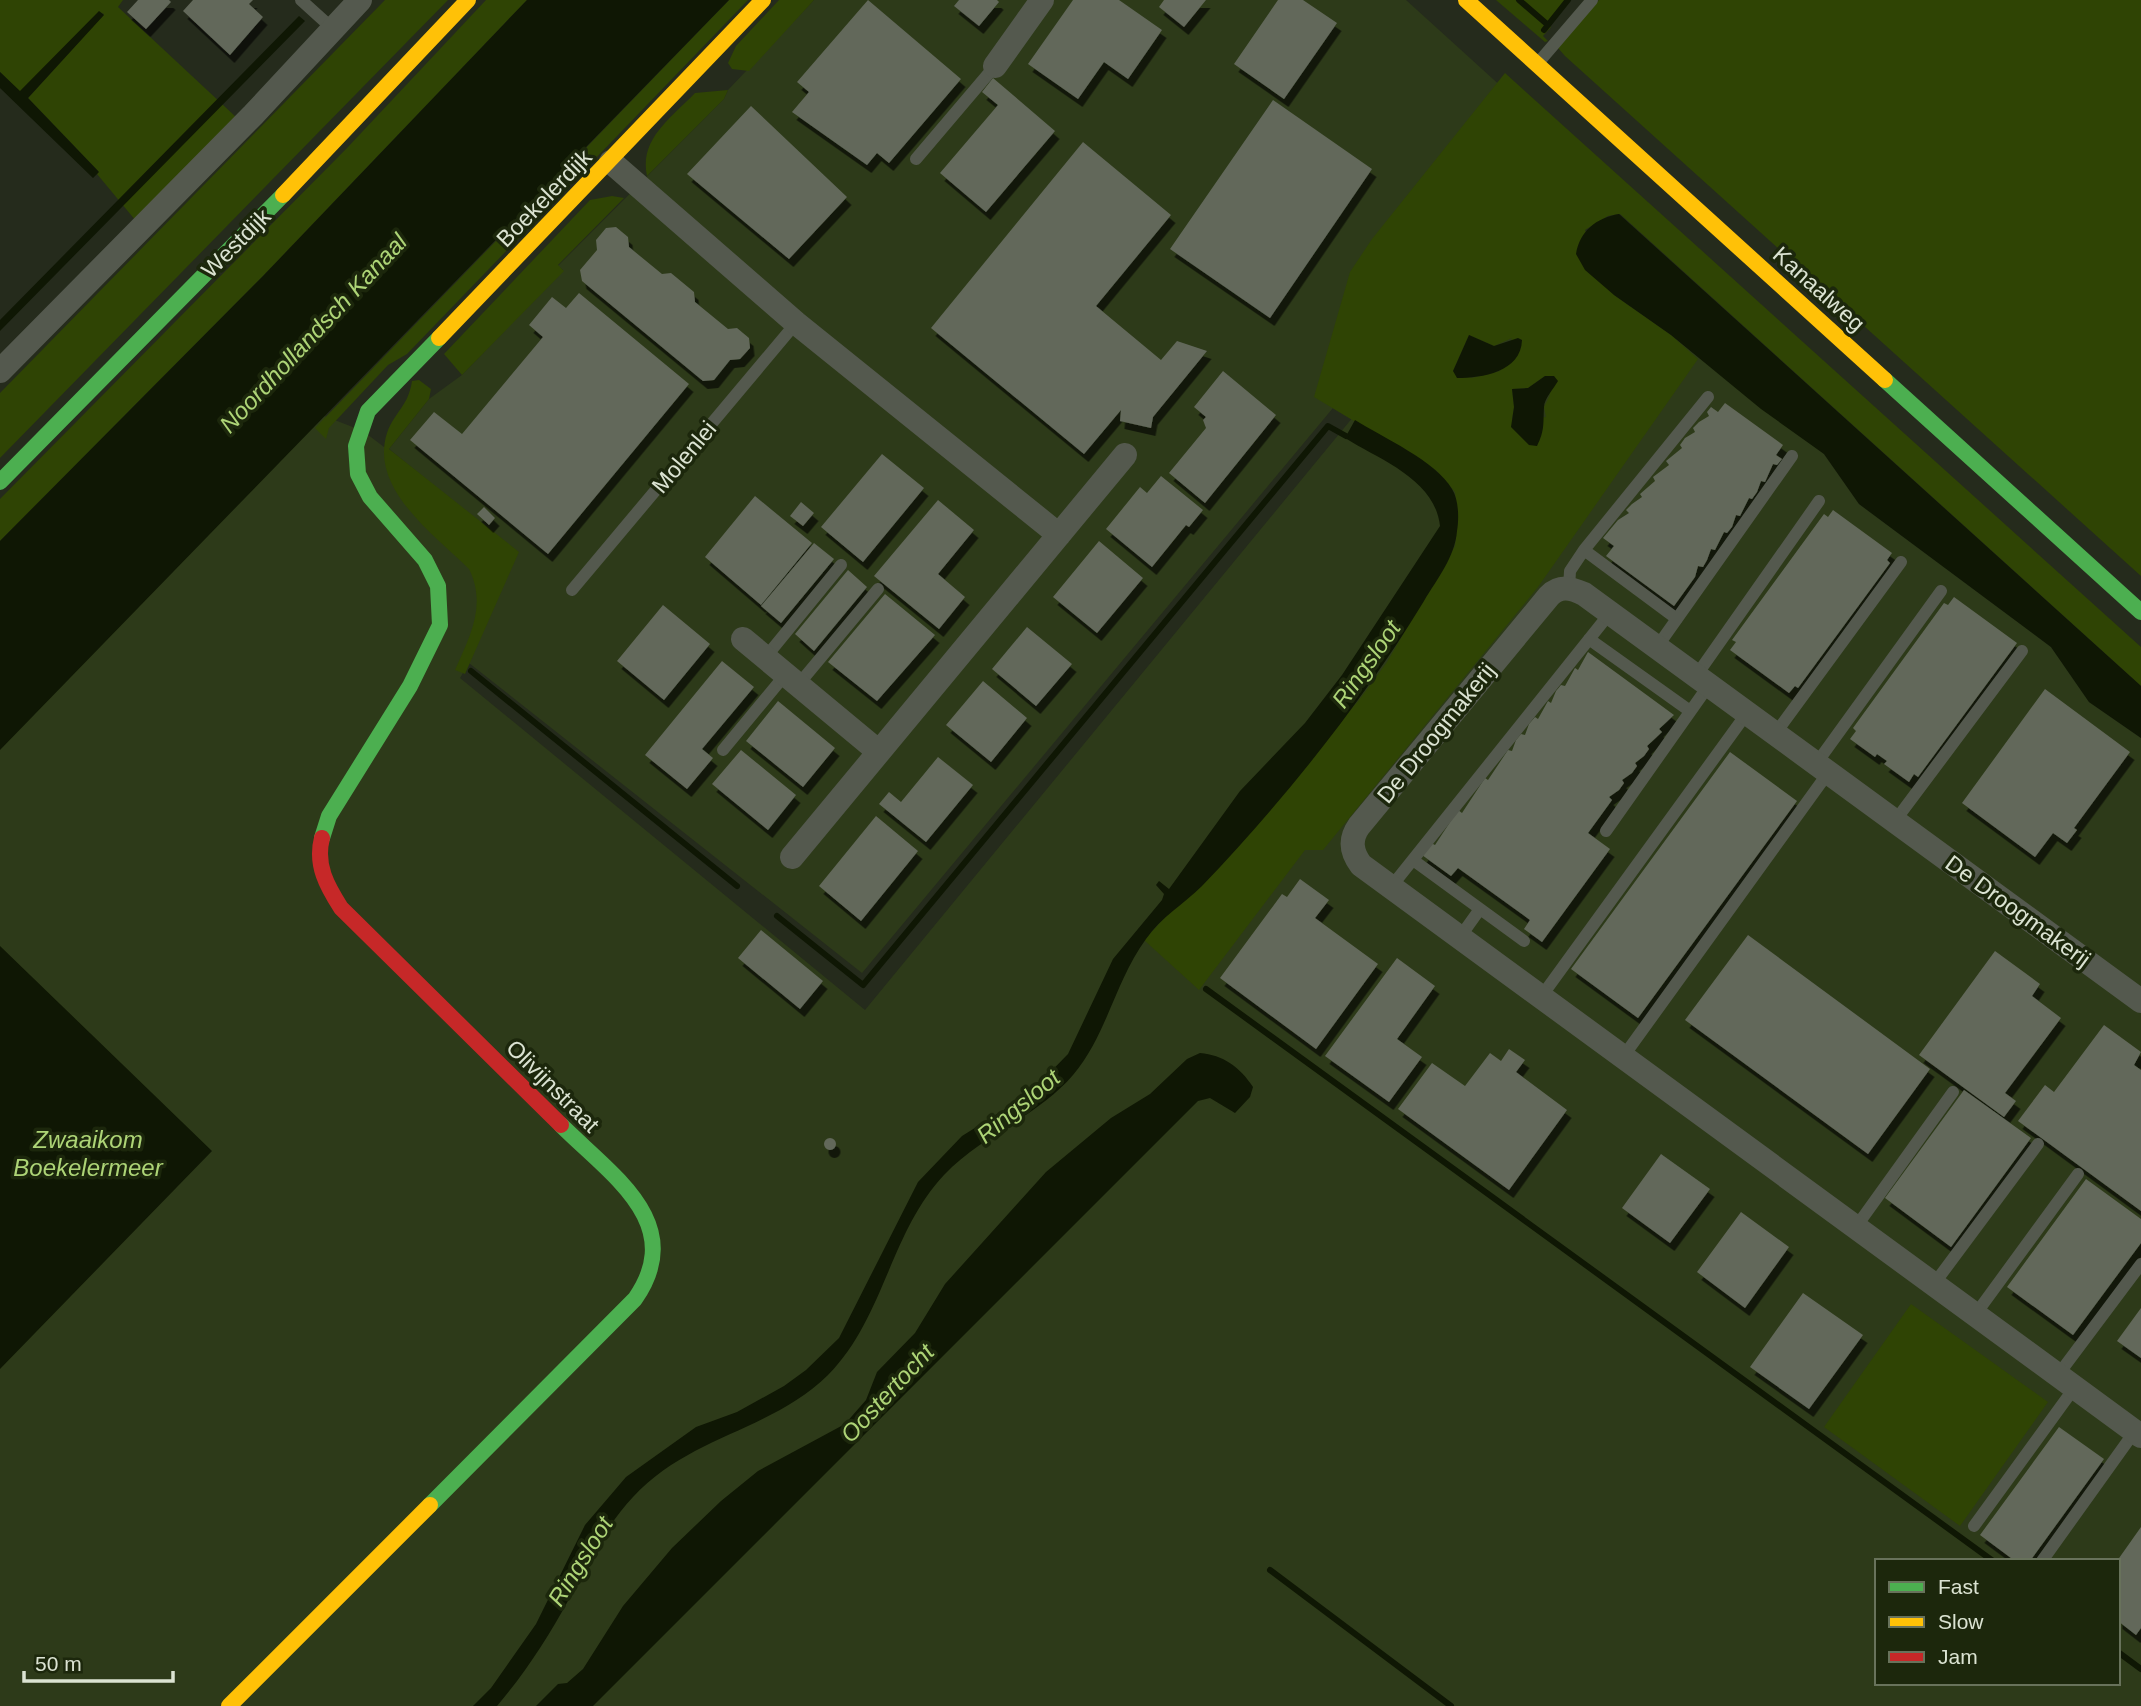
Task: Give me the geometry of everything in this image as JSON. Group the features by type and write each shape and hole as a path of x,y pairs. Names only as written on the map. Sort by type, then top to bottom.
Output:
{"street":[{"path":"0,371 253,115 360,0"},
{"name":"Westdijk","path":"0,482 305,173 468,0"},
{"name":"Boekelerdijk","path":"359,428 368,411 611,162 763,0"},
{"path":"995,66 1042,0"},
{"name":"Kanaalweg","path":"1466,0 2141,612"},
{"path":"611,162 796,323 1059,535"},
{"name":"Olivijnstraat","path":"229,1706 635,1299 653,1271 655,1256 653,1228 629,1192 341,908 322,879 318,856 321,835 329,816 401,702 435,641 441,620 436,574 419,550 375,506 362,486 354,453 359,428"},
{"path":"792,857 1125,455"},
{"name":"De Droogmakerij","path":"2138,1433 1361,865 1354,856 1353,839 1355,832 1549,596 1557,589 1569,589 1584,594 2141,1001"},
{"path":"743,639 879,752"}],"lane":[{"path":"301,0 333,29"},
{"path":"1538,63 1592,0"},
{"path":"916,159 995,66"},
{"name":"Molenlei","path":"572,590 796,323"},
{"path":"1569,589 1570,571 1584,550 1708,397"},
{"path":"1657,647 1792,456"},
{"path":"1606,831 1690,711 1703,681 1819,501"},
{"path":"1584,550 1676,619"},
{"path":"1775,734 1901,562"},
{"path":"765,658 841,565"},
{"path":"723,750 878,589"},
{"path":"1623,1056 1941,591"},
{"path":"1391,887 1610,613"},
{"path":"1589,639 1690,711"},
{"path":"1895,821 2022,651"},
{"path":"1541,997 1747,713"},
{"path":"1413,860 1524,942"},
{"path":"1460,937 1480,909"},
{"path":"1856,1227 1953,1092"},
{"path":"1934,1284 2038,1144"},
{"path":"1975,1315 2078,1174"},
{"path":"1974,1526 2141,1264"},
{"name":"De Droogmakerij","path":"2044,1559 2138,1433"}],"shaded area":[{"path":"814,0 1406,0 1558,138 862,973 469,663 460,678 865,1010 1521,213 1614,295 1671,335 1824,454 1859,504 2051,647 2089,702 2141,738 2141,1706 0,1706 0,732 314,412 363,431 426,479 389,449 429,399 462,375 563,270 558,266 724,99 728,90"}],"green space":[{"path":"0,0 123,0 118,7 237,118 136,221 97,174 98,171 28,98 104,14 99,12 20,92 0,72"},
{"path":"385,0 448,0 0,458 0,393"},
{"path":"486,0 527,0 264,275 0,541 0,499 347,148"},
{"path":"729,0 748,0 407,354 388,365 329,428 326,439 315,428"},
{"path":"779,0 814,0 749,71 732,69 728,63 736,46"},
{"path":"1496,0 1570,0 1549,24 1551,27 1543,36 1548,41 1545,42"},
{"path":"1599,0 2141,0 2141,576 1565,56 1558,48"},
{"path":"1505,73 2141,647 2141,686 1620,214 1608,216 1585,230 1614,295 1671,335 1698,359 1538,587 1323,850 1305,850 1199,990 1144,940 1172,910 1199,888 1359,700 1387,662 1455,546 1458,518 1455,492 1437,471 1314,397 1350,272 1372,239","holes":["1469,335 1494,346 1512,338 1500,371 1472,378 1453,371","1545,376 1550,395 1544,407 1546,417 1512,419 1512,389 1528,388"]},
{"path":"728,90 724,99 647,176 648,151 652,140 667,120 695,93"},
{"path":"612,196 624,198 558,265 564,271 462,375 444,354 590,200"},
{"path":"419,380 431,389 429,399 389,449 519,552 465,674 455,670 474,620 477,595 474,582 469,569 423,526 396,492 387,473 384,454 390,426 408,397 412,381"},
{"path":"1911,1304 2048,1402 1960,1526 1824,1427"}],"water":[{"name":"Noordhollandsch Kanaal","path":"527,0 729,0 0,750 0,541 264,275"},
{"path":"99,11 104,15 28,98 99,172 93,178 0,88 0,72 20,91"},
{"path":"299,16 305,21 0,331 0,320"},
{"path":"1619,214 2141,686 2141,738 2089,702 2051,647 1859,504 1824,454 1761,409 1671,335 1614,295 1585,270 1576,254 1585,232 1596,222"},
{"path":"1469,335 1494,346 1518,338 1522,340 1520,351 1508,366 1498,371 1478,377 1457,378 1453,371"},
{"path":"1545,376 1554,376 1558,381 1544,404 1540,440 1537,446 1529,445 1511,427 1514,407 1512,389 1528,388"},
{"name":"Ringsloot","path":"1355,420 1408,450 1434,469 1452,489 1458,510 1456,541 1449,559 1375,676 1321,749 1263,819 1202,886 1152,931 1135,955 1094,1043 1073,1075 1043,1103 959,1161 926,1198 911,1222 862,1328 847,1353 828,1375 806,1394 781,1409 679,1460 633,1497 605,1533 553,1628 517,1681 497,1706 473,1706 491,1688 536,1624 585,1525 626,1477 696,1427 737,1412 784,1386 806,1370 839,1338 918,1182 962,1136 1029,1094 1068,1054 1113,959 1162,900 1164,894 1156,885 1159,881 1169,889 1240,791 1305,723 1342,675 1440,526 1436,510 1417,483 1389,463 1345,438"},
{"name":"Zwaaikom Boekelermeer","path":"0,946 212,1151 0,1369"},
{"name":"Oostertocht","path":"1200,1053 1216,1056 1230,1063 1253,1087 1250,1097 1235,1113 1210,1098 1198,1101 593,1706 536,1706 558,1684 567,1683 583,1669 623,1606 672,1548 721,1501 758,1471 845,1424 866,1400 877,1372 915,1333 945,1284 1046,1172 1111,1118 1150,1094 1187,1059"}],"building":[{"path":"138,0 171,2 146,29 127,12"},
{"path":"193,0 253,0 249,4 263,17 230,55 183,11"},
{"path":"868,0 961,79 889,163 877,153 867,165 792,112 809,92 797,82"},
{"path":"959,0 999,2 979,26 954,6"},
{"path":"1073,0 1119,0 1162,30 1128,79 1104,62 1078,99 1028,64"},
{"path":"1164,0 1206,0 1184,27 1159,7"},
{"path":"1278,0 1303,0 1337,23 1284,99 1234,64"},
{"path":"993,78 1055,131 986,212 940,173 998,105 982,92"},
{"path":"1273,100 1372,169 1270,318 1170,249"},
{"path":"751,106 847,197 789,259 687,174"},
{"path":"1083,142 1171,215 1096,306 1161,360 1177,341 1207,351 1153,417 1151,428 1120,421 1121,410 1084,454 931,328"},
{"path":"616,227 628,237 629,247 662,274 671,273 694,292 695,302 728,329 737,328 749,338 750,348 740,359 730,360 714,380 703,381 582,281 580,270 597,250 596,240 606,228"},
{"path":"579,293 689,384 548,554 410,440 434,412 462,434 543,337 529,325 552,297 566,308"},
{"path":"1223,371 1276,415 1205,503 1169,473 1206,428 1203,420 1206,417 1194,407"},
{"path":"1725,403 1783,445 1776,455 1782,459 1777,465 1773,464 1765,482 1761,481 1757,492 1752,499 1749,498 1740,516 1736,515 1732,527 1727,533 1724,532 1715,550 1711,549 1703,567 1698,566 1695,577 1674,606 1606,556 1614,546 1603,538 1618,520 1629,513 1626,510 1642,497 1640,494 1655,481 1653,477 1669,465 1666,461 1682,448 1680,445 1685,438 1695,432 1693,428 1709,416 1707,412 1711,407 1718,412"},
{"path":"882,454 924,488 863,562 821,527"},
{"path":"1161,476 1203,510 1189,527 1186,525 1152,567 1106,529 1140,487 1147,493"},
{"path":"755,496 812,543 761,605 705,557"},
{"path":"938,500 974,530 938,574 965,597 939,629 874,576"},
{"path":"801,502 814,513 803,526 790,516"},
{"path":"484,507 495,518 489,525 477,514"},
{"path":"1833,510 1892,553 1887,560 1890,563 1798,688 1795,686 1789,693 1730,650 1736,642 1732,640 1824,514 1828,517"},
{"path":"1099,541 1143,578 1097,633 1053,597"},
{"path":"814,543 834,559 781,623 761,606"},
{"path":"848,570 867,587 814,651 795,634"},
{"path":"885,594 935,635 877,701 828,662"},
{"path":"1954,597 2017,643 1918,777 1914,774 1909,782 1884,764 1887,761 1877,754 1875,757 1850,739 1856,731 1853,728 1944,603 1948,605"},
{"path":"663,605 710,644 664,700 617,661"},
{"path":"1027,627 1072,664 1036,706 992,669"},
{"path":"1588,652 1674,715 1659,729 1662,732 1647,746 1649,749 1635,763 1637,766 1632,773 1622,780 1624,783 1619,790 1609,797 1612,800 1588,833 1610,849 1542,942 1524,929 1530,920 1458,868 1451,876 1422,855 1431,843 1435,845 1458,810 1462,813 1485,778 1488,780 1508,750 1512,751 1516,740 1521,734 1525,735 1529,724 1535,717 1538,719 1548,701 1551,703 1556,691 1561,685 1565,686 1575,668 1578,670"},
{"path":"722,661 754,687 702,749 713,758 687,789 645,755"},
{"path":"983,681 1027,718 991,762 946,725"},
{"path":"2045,689 2130,752 2074,828 2077,830 2067,843 2053,833 2035,857 1962,803"},
{"path":"778,701 835,748 803,787 746,741"},
{"path":"741,750 796,795 768,830 712,784"},
{"path":"1730,752 1797,801 1638,1018 1571,969"},
{"path":"938,757 973,785 926,842 879,804 889,792 901,802"},
{"path":"876,816 918,851 861,921 819,886"},
{"path":"1300,879 1329,900 1315,918 1378,964 1316,1049 1220,978 1282,894 1287,897"},
{"path":"761,930 823,981 800,1009 738,958"},
{"path":"1748,935 1930,1069 1868,1154 1685,1020"},
{"path":"1995,951 2040,984 2032,996 2061,1018 2005,1093 2016,1101 2004,1117 1919,1055"},
{"path":"1397,958 1435,986 1397,1039 1422,1057 1389,1102 1325,1056"},
{"path":"2104,1025 2141,1052 2134,1065 2141,1070 2141,1211 2018,1121 2045,1085 2054,1092"},
{"path":"1509,1049 1525,1060 1516,1072 1567,1110 1509,1190 1398,1109 1432,1063 1465,1086 1490,1053 1501,1061"},
{"path":"1964,1090 2031,1138 1951,1247 1885,1198"},
{"path":"825,1139 835,1139 835,1149 825,1149"},
{"path":"1661,1154 1710,1189 1670,1243 1622,1208"},
{"path":"2086,1179 2141,1219 2141,1243 2073,1335 2007,1287"},
{"path":"1741,1212 1789,1247 1745,1308 1697,1272"},
{"path":"1803,1293 1863,1335 1809,1409 1750,1367"},
{"path":"2141,1308 2141,1358 2117,1341"},
{"path":"2059,1427 2104,1459 2031,1559 2012,1559 1980,1535"},
{"path":"2141,1527 2141,1628 2136,1635 2120,1623 2118,1559"}],"waterway":[{"path":"1519,0 1548,25"},
{"path":"1544,30 1568,0"},
{"path":"777,916 863,985 1328,426 1346,436"},
{"path":"471,671 737,886"},
{"path":"1206,989 1990,1559"},
{"path":"1270,1570 1451,1706"},
{"path":"2120,1653 2141,1669"}],"traffic: fast":[{"path":"0,482 283,195"},
{"path":"322,838 329,816 410,686 440,625 438,586 425,560 370,497 358,474 356,446 368,411 439,338"},
{"path":"1885,380 2141,612"},
{"path":"430,1505 635,1299 649,1272 653,1247 648,1224 637,1202 561,1125"}],"traffic: slow":[{"path":"283,195 468,0"},
{"path":"439,338 763,0"},
{"path":"1466,0 1885,380"},
{"path":"229,1706 430,1505"}],"traffic: jam":[{"path":"322,838 321,866 341,908 561,1125"}]}
